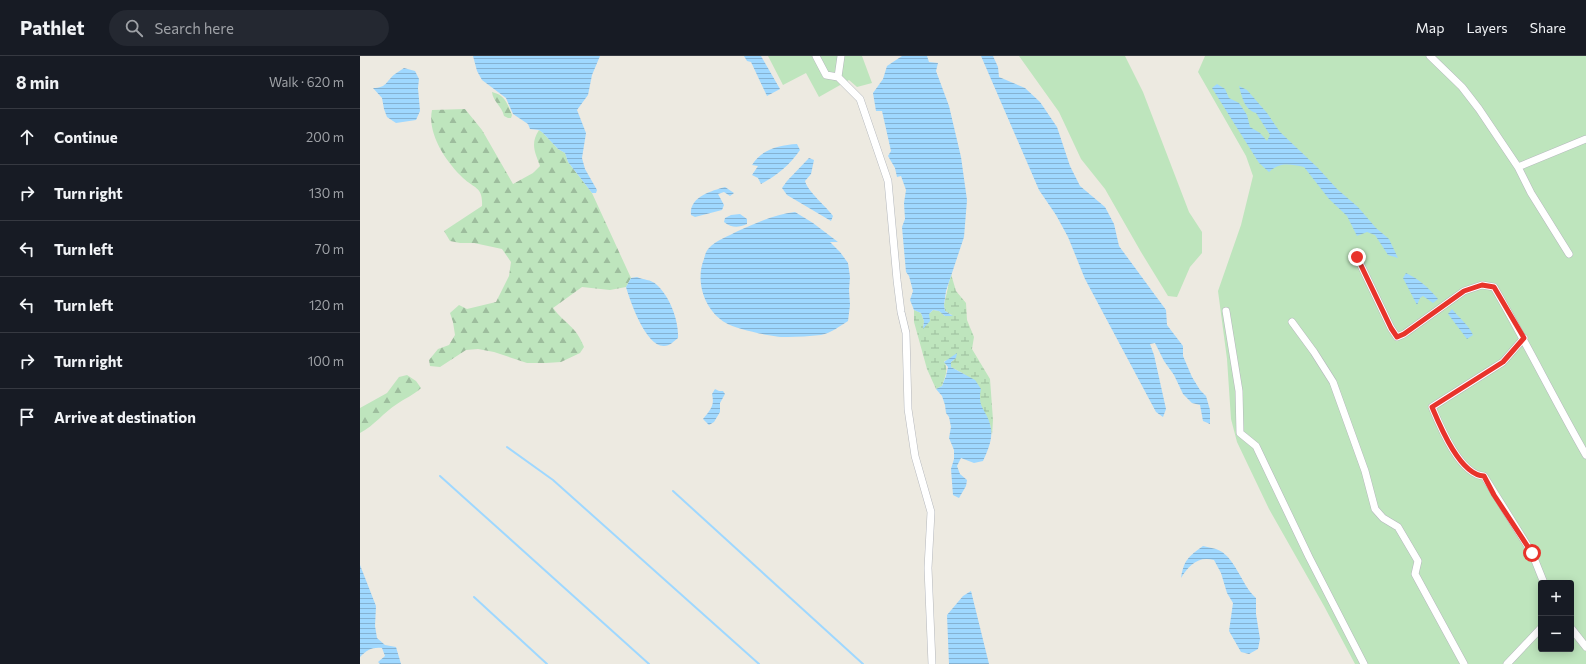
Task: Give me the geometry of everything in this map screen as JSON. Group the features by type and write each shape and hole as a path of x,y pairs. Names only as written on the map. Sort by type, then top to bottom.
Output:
{"street":[{"path":"816,56 826,75 838,77 860,99 888,181 897,280 901,312 906,333 908,409 915,456 931,512 928,568 932,664"},
{"path":"838,77 841,56"},
{"path":"1430,56 1462,87 1479,109 1518,167 1531,193 1569,254"},
{"path":"1518,167 1586,139"},
{"path":"1357,257 1391,328 1397,337 1404,334 1464,291 1482,285 1494,287 1524,338 1586,455"},
{"path":"1226,311 1239,391 1240,433 1256,446 1306,550 1364,664"},
{"path":"1292,322 1314,352 1333,382 1365,471 1375,509 1384,518 1398,527 1418,561 1415,574 1464,664"},
{"path":"1524,338 1503,362 1432,407 1444,436 1464,464 1477,476 1484,476 1494,495 1532,553 1543,580"},
{"path":"1507,664 1538,631"},
{"path":"1574,632 1586,647"}],"green space":[{"path":"768,56 862,56 872,83 857,87 849,80 819,97 806,73 783,85"},
{"path":"1019,56 1125,56 1143,92 1189,212 1202,232 1202,253 1190,267 1177,297 1168,296 1105,189 1081,159 1059,112"},
{"path":"1205,56 1586,56 1586,664 1355,664 1269,509 1237,442 1231,419 1227,359 1218,291 1241,225 1253,176 1246,156 1198,72"},
{"path":"492,92 503,97 509,107 512,115 511,118 504,116 494,99"},
{"path":"465,109 482,130 513,184 533,173 540,166 534,148 536,135 539,130 558,149 565,153 568,162 592,193 631,278 626,287 610,290 582,287 553,308 574,330 584,347 580,353 561,362 527,363 494,352 478,349 466,350 440,367 430,366 429,360 438,349 449,345 455,335 450,313 459,305 467,309 496,302 509,276 511,262 502,249 474,243 450,241 444,231 482,206 480,192 463,178 444,156 432,128 432,110"},
{"path":"951,274 956,291 966,303 967,320 974,337 972,349 990,379 993,420 992,435 990,424 983,412 979,399 964,374 951,367 951,362 956,358 944,361 946,367 945,377 942,386 936,389 927,369 914,322 914,310 921,313 924,321 923,328 929,314 933,310 939,311 945,316 952,315 945,311 944,305"},
{"path":"407,375 416,381 421,388 392,407 370,427 360,433 360,408 387,393 399,377"}],"water":[{"path":"473,56 600,56 592,75 588,95 577,110 586,133 582,158 585,169 597,190 596,193 592,193 568,162 565,153 558,149 539,130 530,129 528,124 513,114 506,98 482,80 477,71"},
{"path":"744,56 761,56 780,89 767,96 751,62 747,61"},
{"path":"902,56 927,56 929,62 938,63 936,71 949,106 961,157 967,200 964,237 946,291 944,305 945,311 953,316 945,316 939,311 933,310 929,314 930,321 923,329 924,321 921,313 914,310 910,300 913,291 909,276 906,272 902,227 905,219 904,203 906,190 901,176 897,177 895,168 888,156 891,151 882,111 876,111 873,93 883,79 887,66"},
{"path":"981,56 993,56 998,67 999,77 1025,88 1040,102 1057,127 1070,166 1080,186 1105,207 1114,224 1119,246 1166,310 1167,325 1183,346 1183,356 1192,377 1200,390 1206,396 1210,410 1210,424 1203,421 1200,405 1192,403 1183,394 1174,375 1164,361 1155,343 1150,344 1154,355 1166,409 1163,417 1156,412 1085,279 1068,237 1056,215 1039,190"},
{"path":"404,68 415,71 419,79 418,88 420,111 416,120 396,123 387,117 382,98 373,88 381,87"},
{"path":"1217,84 1225,89 1229,98 1239,103 1247,115 1250,127 1260,133 1267,141 1270,135 1256,113 1246,106 1239,86 1247,90 1267,113 1280,132 1318,168 1337,189 1358,207 1376,228 1389,239 1398,258 1388,255 1375,235 1367,232 1357,236 1347,216 1329,199 1304,167 1281,165 1269,172 1259,163 1212,88"},
{"path":"797,144 800,150 782,170 772,177 761,184 758,178 752,175 758,166 752,165 761,155 777,147"},
{"path":"809,158 814,160 811,174 805,181 810,190 833,216 831,221 787,195 782,188"},
{"path":"725,187 734,193 730,196 724,192 718,194 724,205 722,210 695,217 691,215 691,209 697,199"},
{"path":"795,212 813,223 838,242 830,242 848,263 850,277 850,305 848,321 825,334 792,337 756,333 726,323 712,311 703,294 701,285 701,268 707,250 719,240 751,225 773,217"},
{"path":"740,214 747,219 747,224 735,227 724,222 725,218 731,215"},
{"path":"1406,273 1424,284 1438,299 1433,303 1423,296 1420,298 1417,305 1403,278"},
{"path":"637,277 655,283 662,290 670,303 677,324 678,338 668,345 664,346 657,344 651,339 635,312 626,287 631,278"},
{"path":"1452,309 1473,335 1467,339 1448,314"},
{"path":"957,353 956,358 951,362 951,367 975,380 981,389 981,404 991,429 991,439 983,461 974,463 961,458 957,466 960,474 967,480 966,486 959,498 953,495 951,469 954,459 954,450 949,438 951,427 949,417 946,413 942,396 936,389 942,386 946,376 948,367 944,362"},
{"path":"715,389 723,391 725,394 720,403 720,412 714,422 709,425 703,419 711,408 713,402 712,394"},
{"path":"1203,546 1223,552 1256,598 1256,614 1260,639 1258,649 1249,654 1241,652 1229,631 1233,603 1227,593 1221,573 1214,560 1203,559 1194,563 1187,569 1181,578 1185,563"},
{"path":"360,565 376,606 375,626 377,638 385,645 396,647 401,664 380,664 378,662 385,656 382,648 375,648 365,652 360,657"},
{"path":"971,591 989,664 949,664 947,615 963,596"}],"waterway":[{"path":"507,447 553,480 759,664"},
{"path":"440,476 649,664"},
{"path":"673,491 863,664"},
{"path":"474,597 547,664"}],"route":[{"path":"1357,257 1391,328 1397,337 1404,334 1464,291 1482,285 1494,287 1524,338 1503,362 1432,407 1444,436 1464,464 1477,476 1484,476 1494,495 1532,553"}]}
